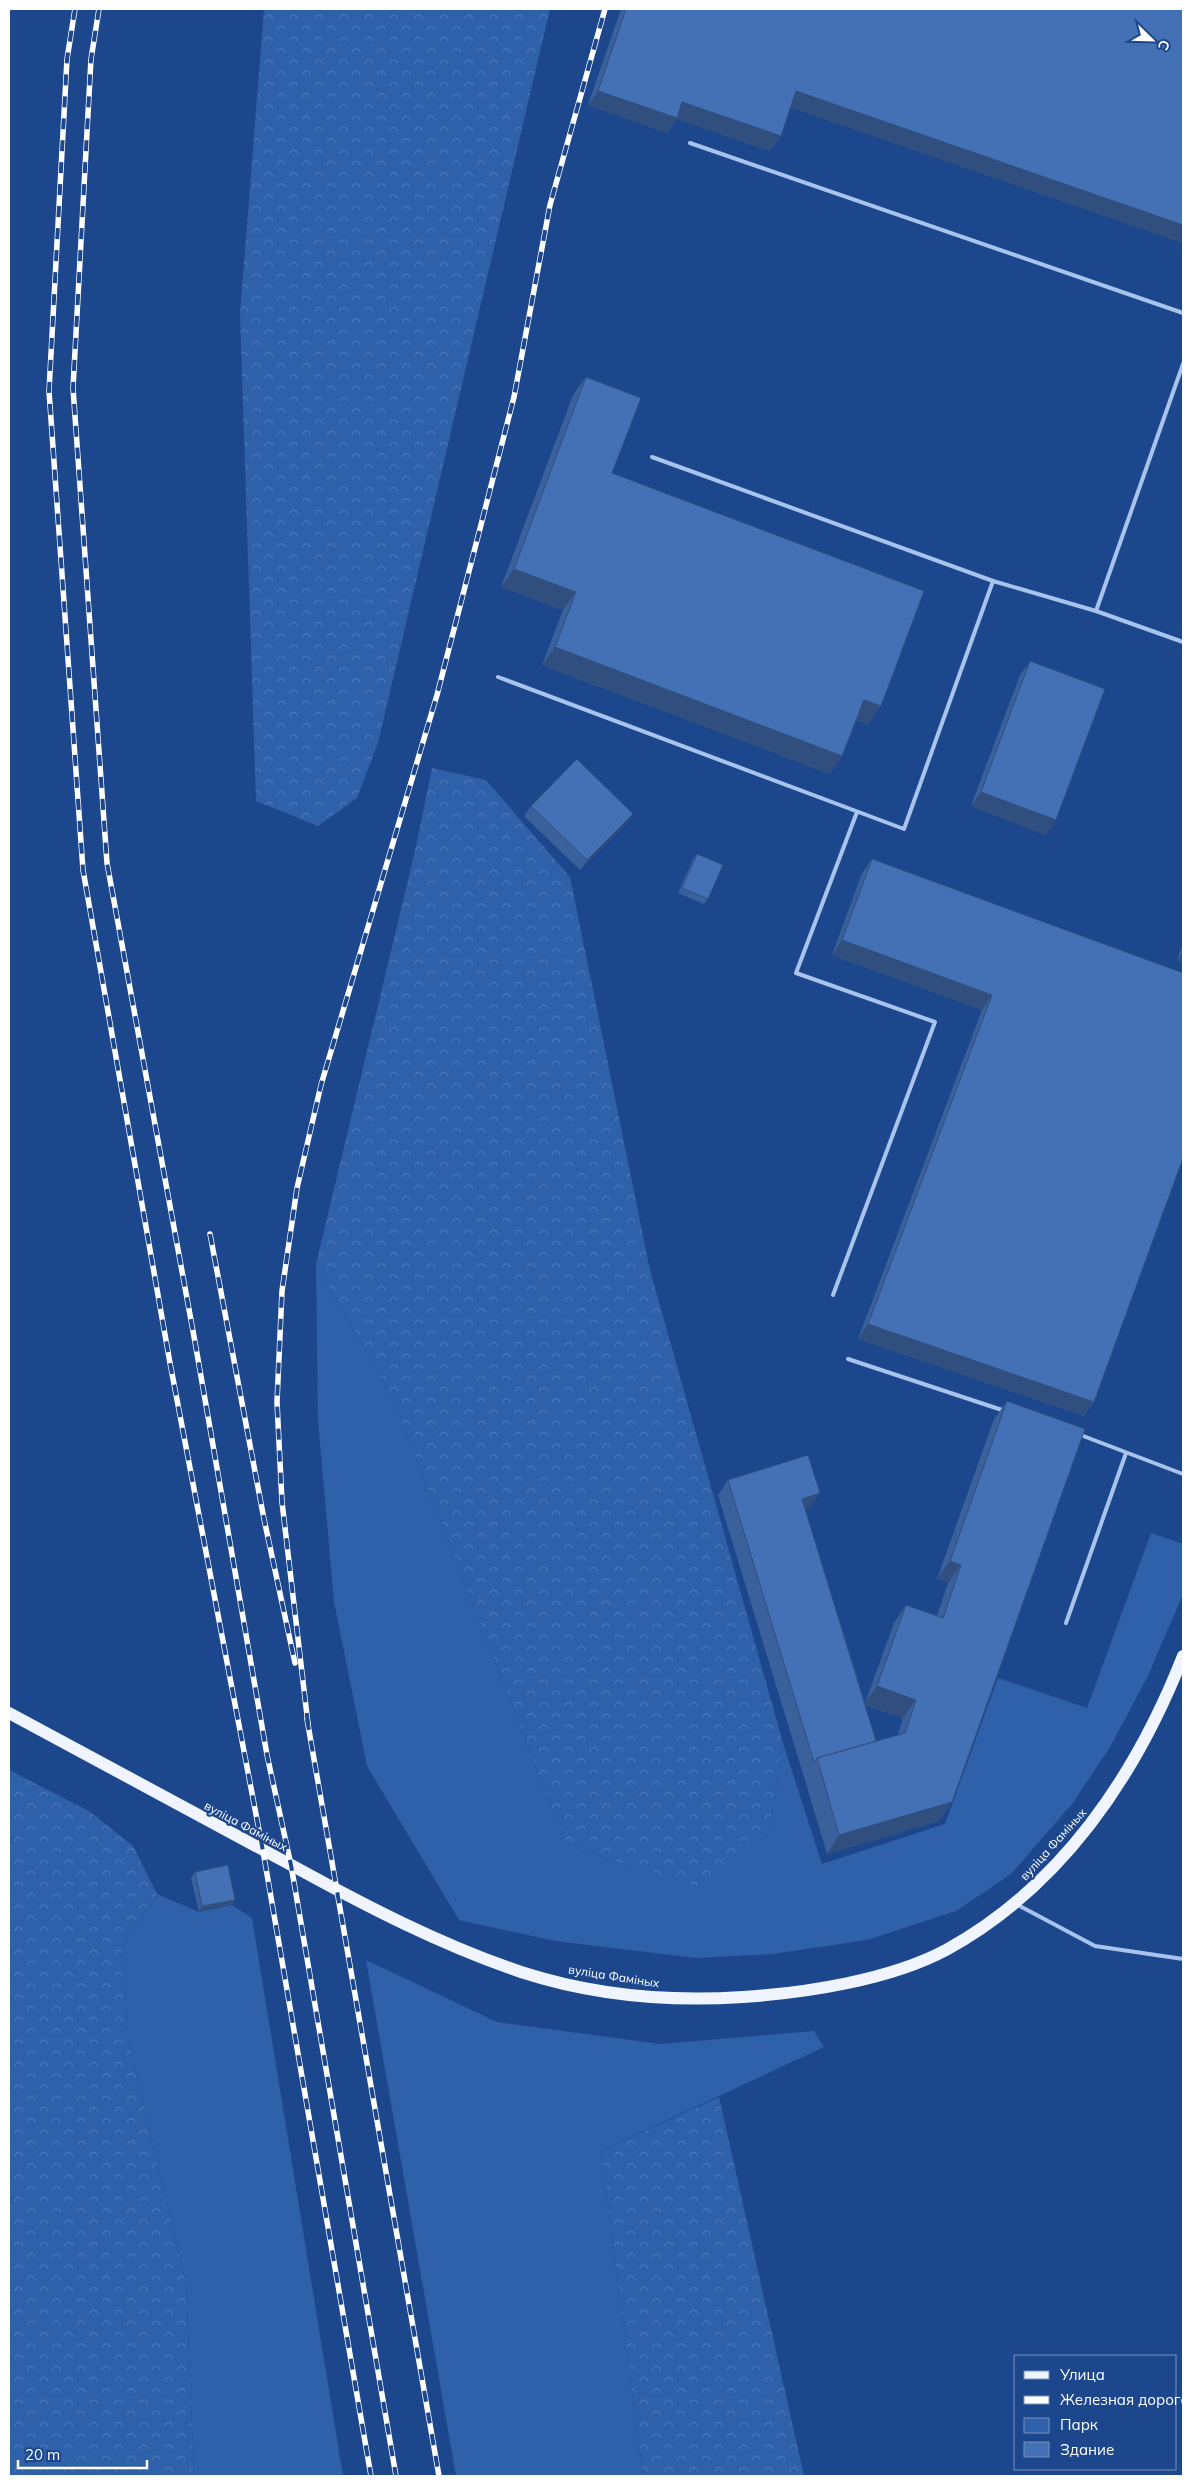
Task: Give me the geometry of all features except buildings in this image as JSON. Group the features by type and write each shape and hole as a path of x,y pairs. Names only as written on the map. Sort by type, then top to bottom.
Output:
{"main road":[{"name":"вуліца Фаміных","path":"9,1713 336,1891 468,1953 525,1973 588,1988 651,1997 708,1999 770,1995 827,1987 885,1974 945,1951 1016,1904 1044,1878 1086,1831 1124,1778 1164,1704 1183,1656"}],"lane":[{"path":"690,143 1183,313"},
{"path":"1096,611 1183,364"},
{"path":"652,457 993,581 1096,611 1183,642"},
{"path":"498,677 904,829 993,581"},
{"path":"833,1295 935,1022 796,973 857,812"},
{"path":"848,1359 1013,1413"},
{"path":"1068,1431 1183,1474"},
{"path":"1066,1623 1126,1453"},
{"path":"1016,1904 1095,1946 1183,1959"}],"green space":[{"path":"264,9 550,9 378,743 357,798 318,826 256,801 240,314"},
{"path":"432,768 486,780 570,877 650,1270 783,1743 769,1833 700,1887 608,1859 565,1842 392,1396 316,1264 415,851"},
{"path":"316,1264 392,1396 565,1842 608,1859 700,1886 769,1833 783,1743 822,1864 945,1824 998,1678 1087,1708 1151,1533 1183,1544 1183,1594 1147,1678 1110,1747 1072,1804 1011,1874 956,1911 867,1940 773,1954 696,1958 555,1941 459,1920 367,1766 334,1602 318,1420"},
{"path":"9,1770 89,1811 133,1846 157,1894 122,1946 128,2038 186,2284 194,2476 9,2476"},
{"path":"157,1894 199,1912 232,1905 252,1918 343,2476 194,2476 186,2284 128,2038 122,1946"},
{"path":"366,1960 497,2022 660,2044 814,2031 824,2047 601,2151 643,2476 456,2476"},
{"path":"719,2097 804,2476 643,2476 601,2151"}],"railway":[{"path":"75,9 67,59 49,391 83,870 170,1363 263,1851 371,2476"},
{"path":"99,9 91,59 73,388 107,863 195,1342 267,1755 291,1865 396,2476"},
{"path":"308,1724 282,1502 277,1402 282,1291 297,1188 321,1085 437,695 514,397 550,205 605,9"},
{"path":"210,1234 264,1519 295,1663"},
{"path":"307,1719 439,2476"}]}
